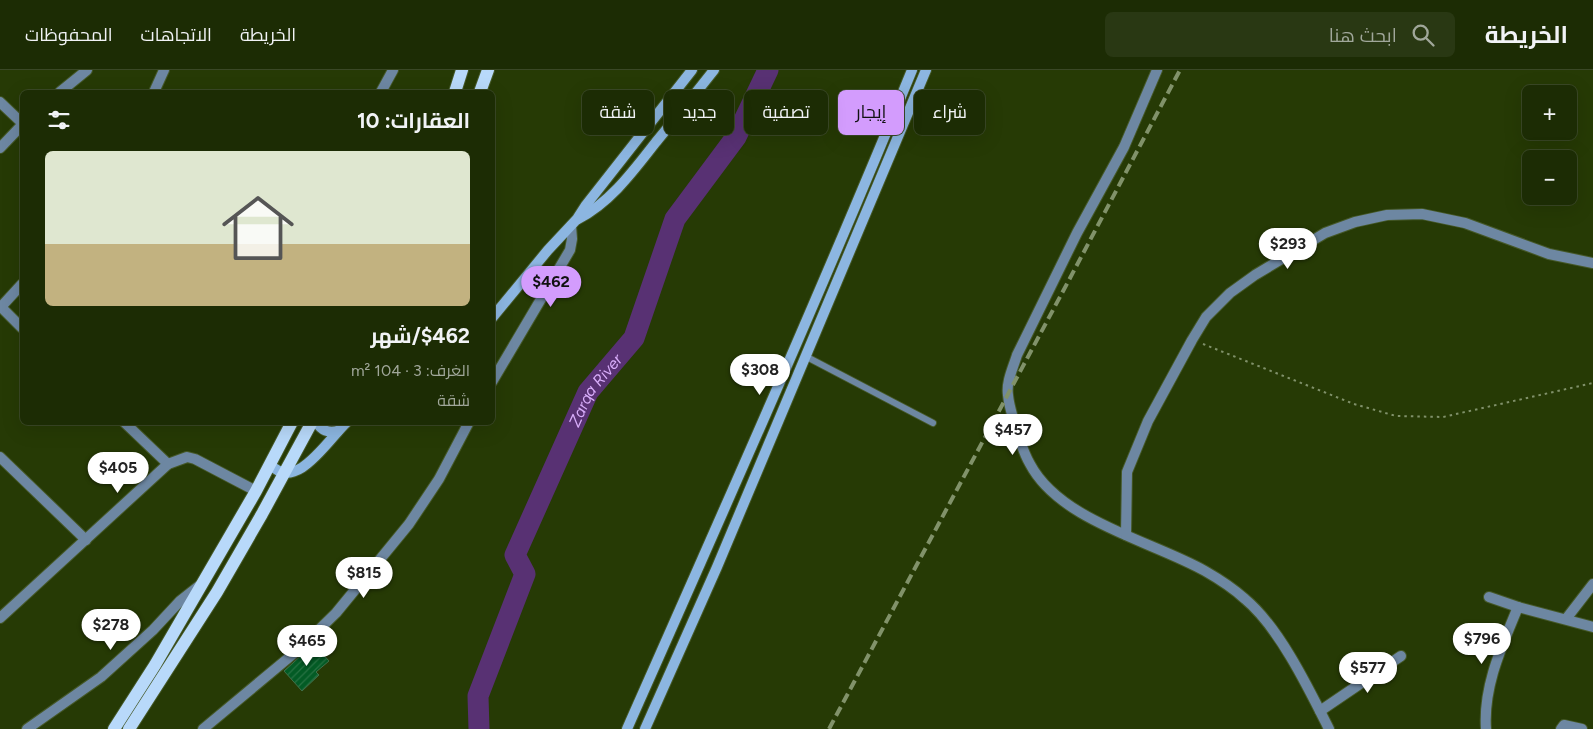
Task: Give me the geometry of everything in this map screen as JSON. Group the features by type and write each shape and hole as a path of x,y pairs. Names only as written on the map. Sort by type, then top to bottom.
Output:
{"main road":[{"path":"457,90 462,70"},
{"path":"481,90 488,70"},
{"path":"114,729 155,665 256,491 289,425"},
{"path":"129,729 216,592 310,425"},
{"path":"202,584 216,592"}],"street":[{"path":"62,90 87,70"},
{"path":"155,90 164,70"},
{"path":"382,90 393,70"},
{"path":"495,314 536,263 574,222 586,204 692,70"},
{"path":"574,222 593,211 605,201 648,153 714,70"},
{"path":"626,729 702,561 912,70"},
{"path":"645,729 717,566 926,70"},
{"path":"1157,70 1124,147 1077,234 1017,355 1010,376 1008,395 1023,448 1030,465 1042,481 1057,495 1083,514 1204,570 1231,587 1247,600 1267,622 1289,655 1329,729"},
{"path":"0,102 20,122"},
{"path":"0,148 20,126"},
{"path":"1126,535 1127,472 1148,421 1206,317 1230,294 1255,275 1325,234 1355,222 1387,215 1422,214 1456,221 1549,254 1593,263"},
{"path":"495,377 570,250 574,222"},
{"path":"20,286 0,308 20,326"},
{"path":"793,351 805,356"},
{"path":"127,425 168,464"},
{"path":"318,425 326,431 338,431"},
{"path":"270,464 278,471 284,473 301,469 308,464 344,425"},
{"path":"203,729 298,650 336,613 410,524 439,479 467,425"},
{"path":"0,456 86,540"},
{"path":"1,615 168,464 186,457 195,458 256,491"},
{"path":"702,561 717,566"},
{"path":"27,729 101,677 153,630 180,601 202,584"},
{"path":"1566,619 1593,584"},
{"path":"1489,597 1518,607 1593,627"},
{"path":"1486,729 1487,701 1491,678 1518,607"},
{"path":"1320,711 1401,656"},
{"path":"1561,729 1564,725 1568,725 1582,729"}],"lane":[{"path":"805,356 932,423"}],"path":[{"path":"1192,340 1354,404 1396,416 1443,417 1593,383"}],"building":[{"path":"314,644 329,661 316,672 319,675 302,691 284,671"}],"waterway":[{"name":"Zarqa River","path":"479,729 478,696 525,574 515,555 588,392 634,338 675,219 736,137 768,70"}],"railway":[{"path":"829,729 1180,70"}]}
